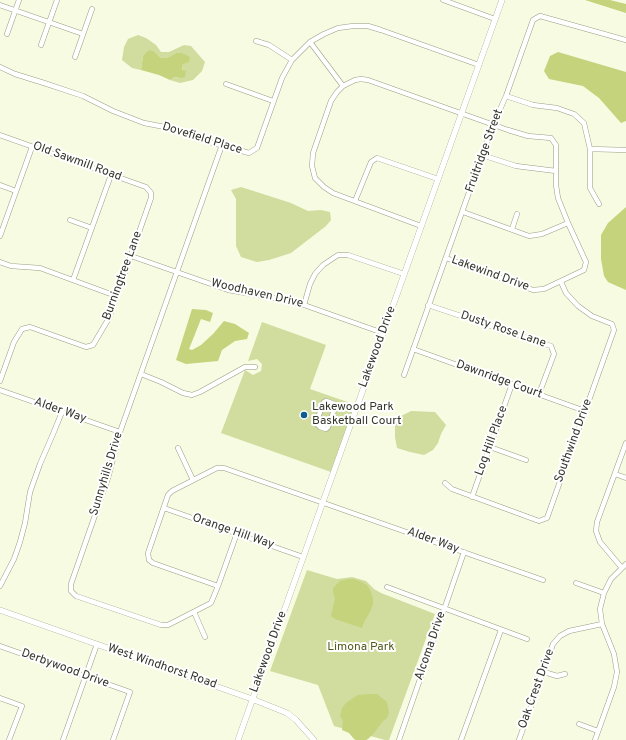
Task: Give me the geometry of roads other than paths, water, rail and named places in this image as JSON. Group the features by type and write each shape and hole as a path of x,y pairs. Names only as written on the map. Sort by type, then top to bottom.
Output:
{"street":[{"path":"7,34 19,0"},
{"path":"41,45 57,0"},
{"path":"443,0 495,19"},
{"name":"Lakewood Drive","path":"238,740 502,0"},
{"path":"0,5 83,34"},
{"path":"75,57 92,9"},
{"name":"Fruitridge Street","path":"404,375 482,155 506,96 533,20 540,16 626,40"},
{"name":"Dovefield Place","path":"0,67 15,74 83,96 114,111 144,122 170,128 206,141 249,153 257,148 282,78 292,60 310,42 338,28 368,26 479,65"},
{"path":"256,41 269,45 292,60"},
{"path":"310,42 343,86 337,92 332,101 313,153 312,166 315,178 333,193 421,226"},
{"name":"Lakewind Drive","path":"343,86 355,80 368,80 493,125 528,136 551,138 556,144 556,185 558,198 586,262 584,270 544,289 533,290 446,258"},
{"path":"226,84 273,102"},
{"path":"506,96 533,105 557,108 574,114 584,123 590,149 590,188 599,204"},
{"name":"Old Sawmill Road","path":"0,135 146,187 151,193"},
{"name":"Sunnyhills Drive","path":"222,145 120,432 108,478 71,584 71,591 76,596 161,625 168,625 211,603 237,533"},
{"path":"0,236 32,146"},
{"path":"590,149 626,150"},
{"path":"482,155 516,166 556,171"},
{"path":"355,201 371,162 377,158 438,179"},
{"path":"74,280 111,175"},
{"path":"0,185 16,191"},
{"name":"Burningtree Lane","path":"0,381 14,342 22,329 30,327 86,347 93,345 109,318 151,198 151,193"},
{"path":"462,212 530,236 542,234 568,223"},
{"path":"512,230 517,214"},
{"path":"70,220 92,228"},
{"path":"304,305 310,284 315,274 324,265 338,255 348,255 404,274"},
{"name":"Woodhaven Drive","path":"131,256 228,290 281,299 304,305 383,333"},
{"path":"0,262 11,266 40,268 116,296"},
{"name":"Southwind Drive","path":"444,483 452,489 472,497 540,521 546,518 614,330 612,324 592,316 578,306 566,293 561,282"},
{"name":"Dusty Rose Lane","path":"428,305 551,346 554,354 539,394"},
{"name":"Dawnridge Court","path":"413,349 585,411"},
{"path":"141,374 183,393 192,395 245,367 255,367"},
{"name":"Log Hill Place","path":"472,497 512,384"},
{"name":"Alder Way","path":"0,390 120,432"},
{"path":"336,405 328,427 326,429 320,427 317,424 317,420 324,402 326,401 355,411"},
{"path":"0,586 14,559 25,523 30,492 62,412"},
{"path":"622,568 600,542 596,531 597,522 626,443"},
{"path":"490,447 526,460"},
{"path":"178,448 193,480"},
{"name":"Alder Way","path":"218,586 153,563 149,560 148,553 168,495 172,491 218,468 224,468 543,580"},
{"path":"615,474 626,478"},
{"name":"Orange Hill Way","path":"164,508 303,557"},
{"name":"Alcoma Drive","path":"399,740 464,552"},
{"path":"595,740 614,687 617,672 614,654 602,624 600,609 604,593 611,579 626,564"},
{"path":"576,583 604,593"},
{"path":"387,587 527,639"},
{"name":"West Windhorst Road","path":"0,610 252,699 287,713 296,720 314,740"},
{"path":"194,612 205,637"},
{"name":"Oak Crest Drive","path":"519,740 554,644 560,636 569,631 602,624"},
{"path":"461,740 501,630"},
{"path":"62,740 97,644"},
{"name":"Derbywood Drive","path":"0,646 130,692 113,740"},
{"path":"544,672 557,676 564,674"},
{"path":"0,698 22,706 10,740"},
{"path":"579,724 598,731"}],"place":[{"name":"Lakewood Park Basketball Court","path":"304,415"}],"park label":[{"name":"Limona Park","path":"361,648"}]}
